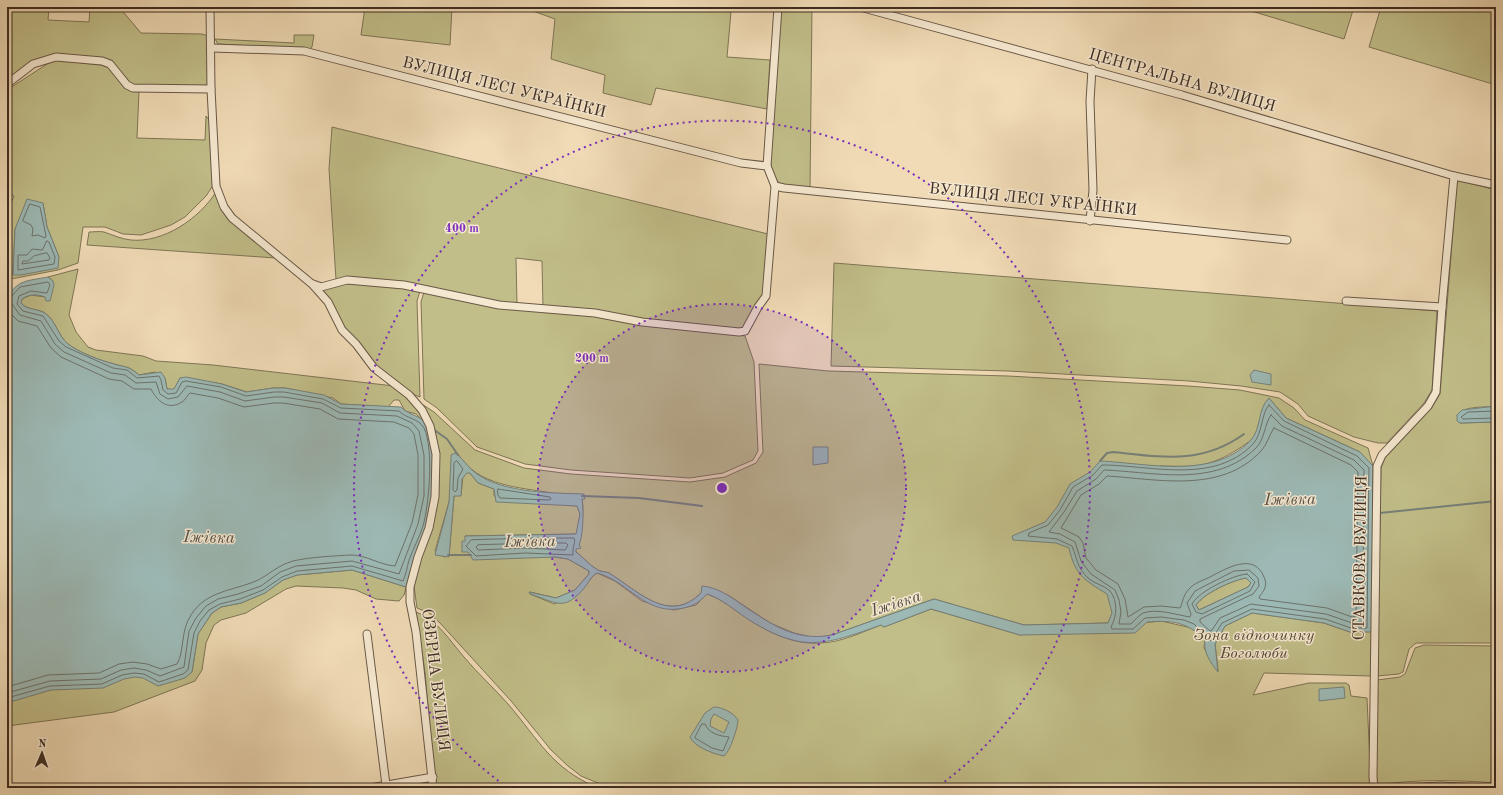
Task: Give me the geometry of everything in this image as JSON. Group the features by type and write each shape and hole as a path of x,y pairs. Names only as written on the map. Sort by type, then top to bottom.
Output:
{"street":[{"name":"ОЗЕРНА ВУЛИЦЯ","path":"210,7 212,48 211,89 216,186 224,207 232,218 312,284 328,302 342,330 356,344 374,368 409,395 422,410 430,426 436,454 435,497 429,528 418,557 410,587 410,602 416,632 433,788"},
{"path":"312,284 321,287 348,280 404,285 499,305 595,313 642,322 739,332 747,330 758,307 766,296 775,186 767,166 778,7"},
{"name":"ЦЕНТРАЛЬНА ВУЛИЦЯ","path":"860,7 1092,69 1454,179 1496,186"},
{"name":"ВУЛИЦЯ ЛЕСІ УКРАЇНКИ","path":"212,48 304,51 733,161 767,166"},
{"path":"7,84 33,64 56,57 102,61 110,64 127,85 133,88 211,89"},
{"path":"1090,221 1094,190 1090,101 1092,69"},
{"name":"СТАВКОВА ВУЛИЦЯ","path":"1374,788 1377,466 1382,455 1428,406 1436,392 1454,179"},
{"name":"ВУЛИЦЯ ЛЕСІ УКРАЇНКИ","path":"775,186 816,192 1090,221 1288,240"},
{"path":"1346,301 1442,307"},
{"path":"367,634 386,785"},
{"path":"370,788 432,777"},
{"path":"1403,788 1441,786 1482,788"}],"green space":[{"path":"7,7 49,7 48,20 89,22 90,7 119,7 141,33 202,34 208,36 208,87 134,86 129,83 112,62 56,54 7,81"},
{"path":"365,7 452,7 450,45 361,35"},
{"path":"522,7 710,7 731,12 727,57 770,60 767,109 656,88 651,105 603,93 605,75 551,59 555,19"},
{"path":"781,7 812,7 810,189 788,187 779,183 772,173 769,164"},
{"path":"1238,7 1354,7 1344,39"},
{"path":"1381,7 1496,7 1496,85 1369,47"},
{"path":"294,35 314,35 312,47 310,49 218,44 215,39 294,43"},
{"path":"56,60 108,67 139,91 137,138 205,140 206,116 210,121 214,184 206,196 185,217 171,225 141,235 123,234 105,227 83,227 78,263 58,270 11,279 7,282 7,213 14,196 7,193 7,90 47,64","holes":["43,203 47,227 59,257 32,272 13,274 15,229"]},
{"path":"332,127 768,234 764,295 744,329 543,308 542,261 516,258 517,305 423,288 336,280 329,169"},
{"path":"1457,180 1496,190 1496,406 1470,408 1457,415 1460,423 1496,422 1496,643 1416,643 1409,649 1403,672 1399,674 1377,676 1381,468 1385,458 1431,409 1440,394"},
{"path":"216,192 219,201 276,258 87,245 89,232 104,232 120,238 131,240 155,238 190,220 209,202"},
{"path":"834,263 1437,311 1432,390 1424,403 1387,443 1378,443 1354,437 1308,416 1298,404 1280,392 1241,386 1189,381 1008,371 831,366"},
{"path":"78,269 69,315 76,332 88,347 96,350 143,356 156,361 213,365 394,386 405,394 414,404 428,426 416,414 405,411 399,400 394,400 388,407 341,404 333,398 285,388 273,388 247,392 222,384 180,378 174,390 167,389 165,378 155,372 139,375 129,368 84,353 65,341 46,314 24,306 21,303 22,299 31,295 45,297 53,281 48,277"},
{"path":"348,282 403,287 420,291 417,301 420,397 398,386 388,378 368,360 344,330 321,289"},
{"path":"424,292 499,308 595,315 745,336 754,362 758,451 753,460 723,473 690,478 571,470 525,464 477,447 437,408 424,399 421,302"},
{"name":"Зона відпочинку Боголюби","path":"759,364 828,371 1008,376 1188,386 1240,390 1279,398 1294,408 1305,420 1368,448 1373,466 1371,676 1264,673 1253,695 1309,683 1346,683 1349,685 1351,696 1367,698 1371,786 1360,788 610,788 581,776 568,766 551,750 512,702 440,623 429,613 417,608 414,586 438,453 417,401 434,412 475,450 524,468 571,474 690,482 725,477 756,463 763,452","holes":["1269,398 1286,418 1360,452 1350,632 1324,623 1252,613 1225,626 1215,644 1218,670 1204,648 1205,639 1192,628 1161,621 1020,635 931,609 884,627 881,625 843,639 828,643 810,643 791,640 763,628 723,601 707,594 696,605 674,610 642,601 615,581 597,573 578,594 554,604 530,594 530,592 556,598 575,590 589,574 589,571 568,559 555,557 470,555 465,536 577,534 580,514 577,506 494,496 494,489 478,483 470,473 467,472 463,476 461,495 454,496 449,556 444,557 435,551 449,502 458,454 466,465 487,479 512,486 582,499 583,510 580,547 575,549 576,552 600,571 611,574 644,597 667,606 678,606 689,602 701,593 728,595 770,623 794,633 816,638 832,635 934,599 1024,625 1108,623 1122,591 1160,466 1194,466 1205,464 1233,452 1267,429"]},
{"path":"415,555 404,595 399,601 376,599 356,590 343,588 296,586 286,589 246,613 221,620 214,625 206,643 202,670 195,681 114,712 7,726 7,673 192,672 198,634 212,613 221,607 241,603 265,593 283,580 297,575 352,570 406,587 403,578"},
{"path":"1246,578 1251,583 1248,587 1199,610 1196,605 1205,596 1227,584"},
{"path":"416,612 431,620 443,631 469,663 508,704 557,762 568,772 598,788 435,788 425,672"},
{"path":"1424,645 1496,646 1496,783 1436,781 1377,785 1375,776 1377,680 1400,677 1405,674 1415,648"}],"water":[{"path":"27,199 43,203 47,227 59,257 58,268 21,275 13,275 15,229"},
{"path":"48,277 53,281 54,285 50,301 46,301 45,297 39,295 27,296 22,299 21,303 24,306 46,314 65,341 84,353 129,368 139,375 161,372 165,378 167,389 174,389 180,378 186,377 222,384 246,392 273,388 285,388 324,395 341,404 401,407 425,422 428,426 433,448 433,491 427,527 406,587 352,570 297,575 283,580 265,593 241,603 221,607 212,613 198,634 192,672 185,678 158,686 143,678 135,677 124,679 103,688 51,690 7,703 7,298 15,287 20,284 29,280"},
{"path":"1254,370 1271,374 1271,385 1252,382 1250,375"},
{"path":"1269,398 1286,418 1360,452 1373,466 1372,632 1350,632 1324,623 1252,613 1225,626 1215,644 1218,672 1206,653 1205,639 1198,633 1185,626 1178,623 1164,621 1147,622 1135,633 1020,635 931,609 884,627 881,625 843,638 812,642 798,641 782,637 746,618 723,601 707,594 697,603 678,609 666,609 655,606 617,582 597,573 578,595 571,600 565,603 553,602 530,594 529,592 556,598 575,590 589,574 589,571 568,559 555,557 473,560 468,552 462,552 462,541 465,541 465,536 576,534 580,514 577,506 496,502 494,489 478,483 470,473 467,473 462,479 461,496 454,496 449,557 435,555 449,502 451,455 455,453 477,474 501,485 529,491 584,494 585,499 582,499 582,530 579,545 581,548 576,549 576,552 600,571 611,574 644,597 667,606 678,606 689,602 701,593 702,586 707,587 728,595 784,630 806,636 832,635 934,599 1024,625 1108,623 1112,613 1107,594 1092,585 1082,576 1074,565 1069,548 1056,543 1013,540 1012,536 1045,522 1057,507 1070,484 1090,472 1100,461 1158,466 1198,465 1217,461 1235,453 1254,436 1265,403","holes":["1246,578 1251,583 1248,587 1199,610 1196,605 1205,596 1227,584"]},
{"path":"1496,406 1496,422 1460,423 1457,421 1457,415 1462,410"},
{"path":"813,447 828,447 828,463 813,465"},
{"path":"1344,687 1345,698 1319,701 1319,689"},
{"path":"714,707 717,707 731,713 738,720 737,728 729,750 724,756 700,747 692,741 690,737 705,713","holes":["714,714 729,722 724,733 710,726 711,719"]}],"waterway":[{"path":"433,429 447,439 458,455"},
{"path":"1100,461 1107,453 1113,452 1165,457 1197,455 1212,451 1228,444 1244,434"},
{"path":"582,496 639,498 702,506"},
{"name":"Іжівка","path":"1380,513 1496,501"},
{"name":"Іжівка","path":"448,555 471,555"}]}
